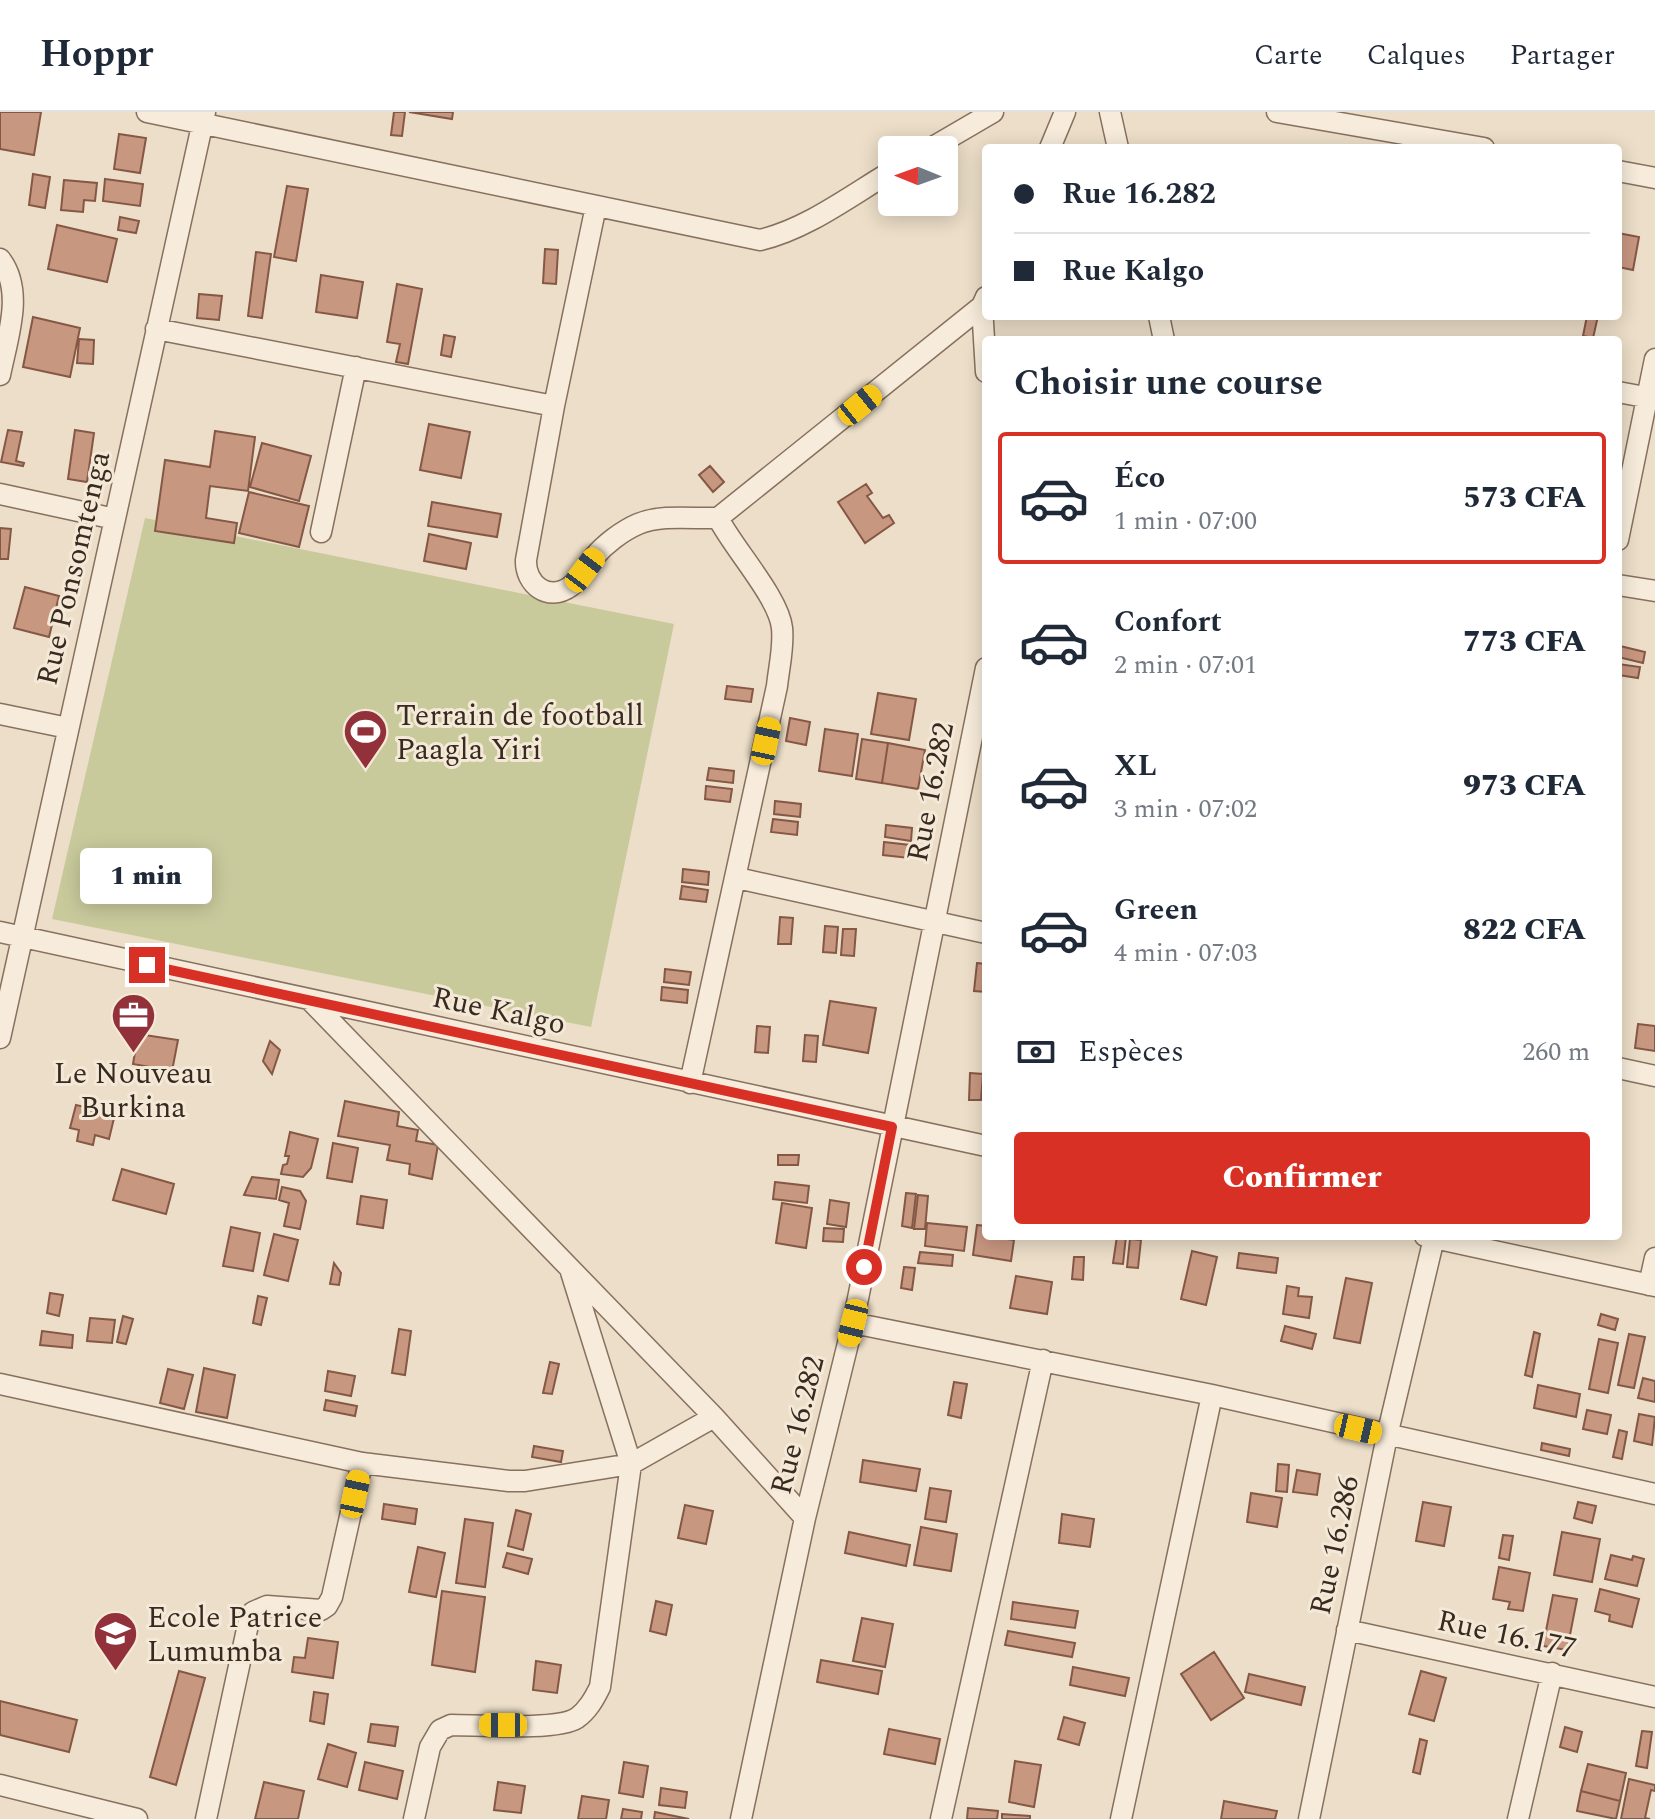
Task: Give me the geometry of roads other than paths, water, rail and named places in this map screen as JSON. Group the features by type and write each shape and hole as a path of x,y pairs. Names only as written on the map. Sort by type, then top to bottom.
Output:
{"street":[{"path":"147,112 203,118 760,240 796,227 878,179"},
{"path":"952,136 993,112"},
{"path":"1052,144 1065,112"},
{"path":"1110,112 1117,144"},
{"path":"1277,112 1461,144"},
{"name":"Rue Ponsomtenga","path":"0,1038 203,118"},
{"path":"1622,172 1655,178"},
{"path":"596,206 554,406 526,560 526,571 534,587 552,593 564,591 574,584 596,555 638,524 656,519 718,518 982,303"},
{"path":"0,259 9,270 13,304 0,375"},
{"path":"156,329 554,406"},
{"path":"1622,523 1651,398 1655,359"},
{"path":"321,532 356,367"},
{"path":"1622,393 1651,398"},
{"path":"0,494 115,519"},
{"path":"690,1083 777,686 782,627 775,607 718,518"},
{"path":"1622,586 1655,591"},
{"name":"Rue 16.282","path":"744,1819 805,1518 853,1323 982,688"},
{"path":"0,714 68,728"},
{"path":"737,878 982,932"},
{"name":"Rue Kalgo","path":"0,932 982,1145"},
{"path":"310,1000 714,1417 805,1518"},
{"path":"1622,1069 1655,1076"},
{"name":"Rue 16.286","path":"1309,1819 1429,1240"},
{"path":"1444,1240 1652,1286 1655,1258"},
{"path":"414,1819 430,1747 440,1730 451,1725 555,1725 576,1719 589,1707 600,1687 631,1464 571,1272"},
{"path":"853,1323 1212,1395 1655,1494"},
{"path":"941,1819 1043,1360"},
{"path":"0,1384 362,1463 509,1481 631,1464 714,1417"},
{"path":"1121,1819 1212,1395"},
{"path":"206,1819 249,1620 253,1612 267,1606 321,1610 327,1606 332,1597 362,1463"},
{"name":"Rue 16.177","path":"1347,1630 1655,1697"},
{"path":"1518,1819 1552,1673"},
{"path":"0,1785 137,1819"}],"place":[{"name":"Terrain de football Paagla Yiri","path":"365,771"},
{"name":"Le Nouveau Burkina","path":"133,1054"},
{"name":"Ecole Patrice Lumumba","path":"116,1673"}]}
